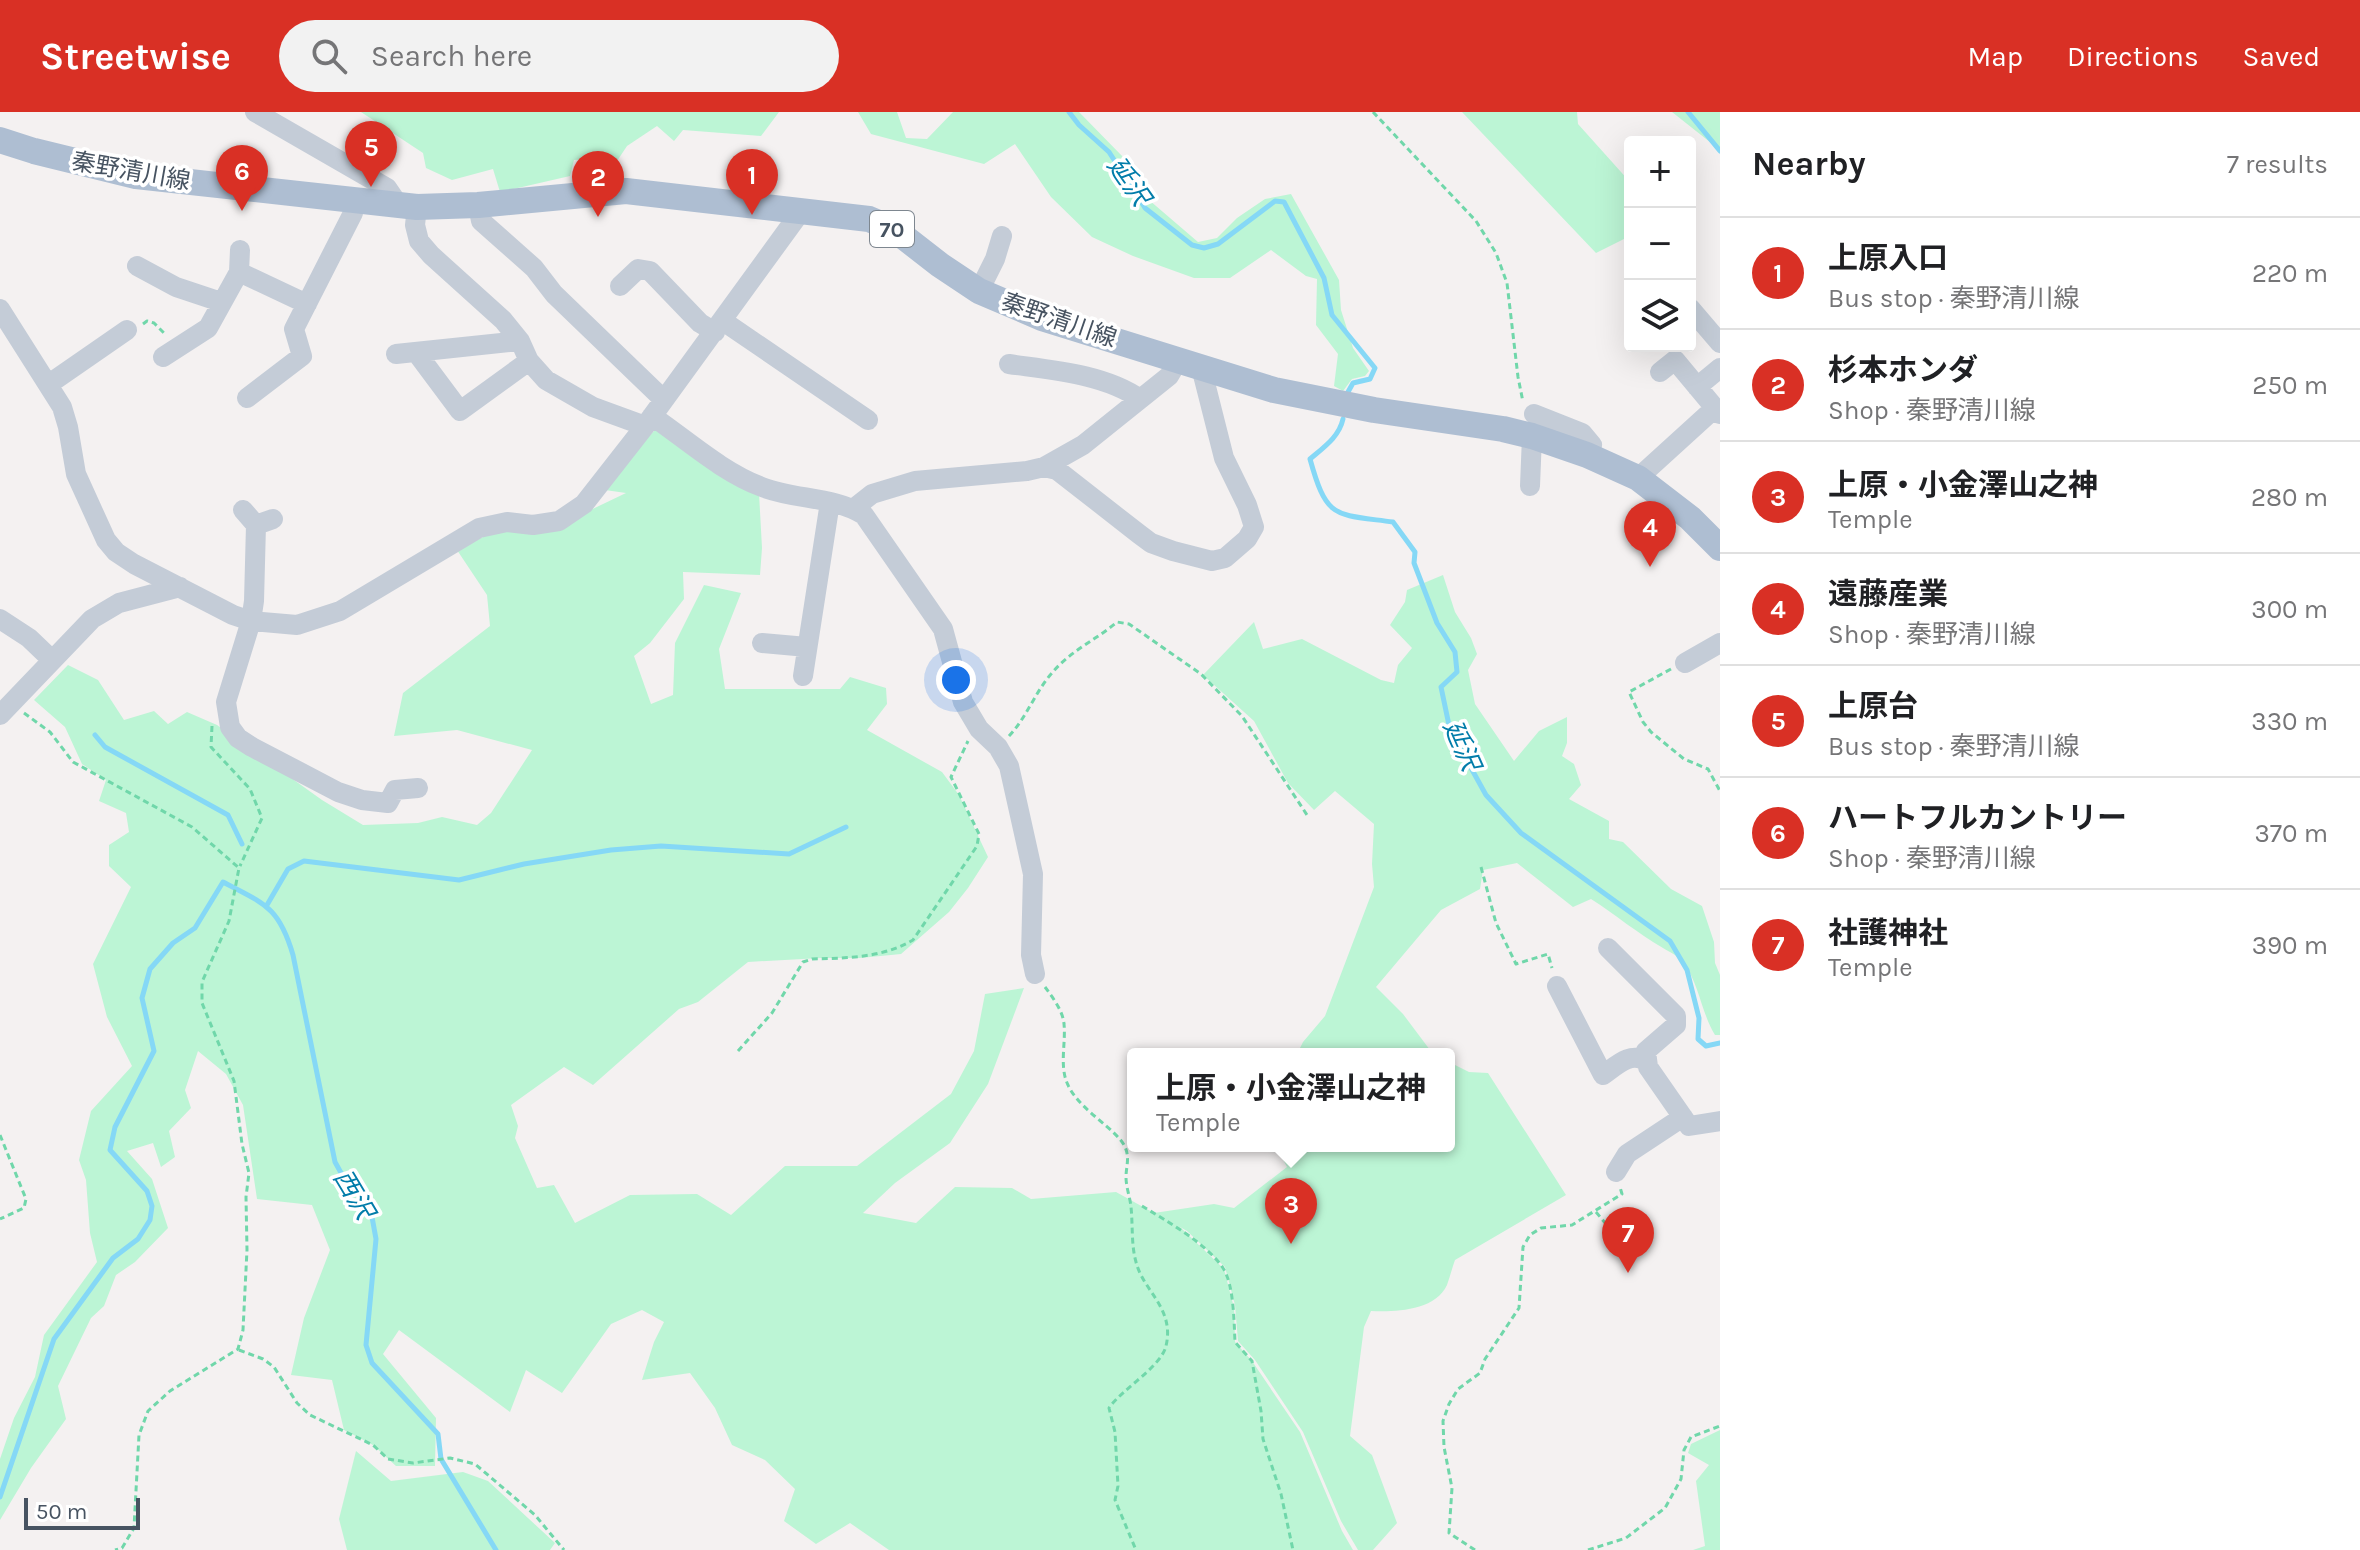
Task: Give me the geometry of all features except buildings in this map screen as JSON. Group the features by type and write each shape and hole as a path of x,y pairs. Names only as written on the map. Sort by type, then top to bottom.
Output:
{"main road":[{"name":"秦野清川線","path":"0,140 136,176 408,205 478,205 626,191 854,215 895,230 979,291 1042,318 1274,390 1315,399 1533,425 1587,455 1638,478 1690,518 1720,548"}],"street":[{"path":"255,112 387,188 408,205 419,241 503,320 520,341 529,361 546,380 570,396 654,414"},
{"path":"247,398 302,356 294,329 353,213 353,200"},
{"path":"478,205 481,221 534,268 654,414 736,475 764,488 830,502 864,515 943,629 963,702 979,729 998,747 1009,766 1033,874 1031,955 1035,974"},
{"path":"0,309 49,384 68,427 76,474 106,540 116,552 233,615 251,621 297,625 340,611 479,528 507,522 533,525 559,521 584,504 654,414 802,210"},
{"path":"979,291 995,259 1002,236"},
{"path":"642,270 646,249"},
{"path":"167,347 208,328 239,272 240,250"},
{"path":"137,266 176,287 221,302"},
{"path":"620,286 638,269 650,271 700,323 719,326 868,420"},
{"path":"239,272 307,304"},
{"path":"1696,315 1720,343"},
{"path":"49,384 127,330"},
{"path":"520,341 406,353 460,411 529,361"},
{"path":"1638,478 1717,411 1675,360 1660,372"},
{"path":"853,509 872,494 915,481 1044,467 1083,445 1169,376 1190,363 1224,458 1254,527 1247,539 1225,558 1212,561 1151,543 1057,470 1044,467"},
{"path":"1009,364 1068,372 1130,392 1140,399"},
{"path":"1697,387 1720,368"},
{"path":"1530,486 1533,425"},
{"path":"803,676 830,502"},
{"path":"257,518 251,621 226,702 230,727 238,738 338,792 362,800 388,803 395,790 418,788"},
{"path":"5,709 92,619 119,603 180,587"},
{"path":"0,619 29,638 52,660"},
{"path":"762,643 807,647"},
{"path":"1685,663 1720,643"},
{"path":"1608,948 1676,1016 1676,1025 1646,1051 1646,1061"},
{"path":"1557,986 1603,1075 1627,1058 1639,1057 1646,1061 1689,1126 1720,1121"},
{"path":"1616,1172 1627,1154 1683,1117"}],"path":[{"path":"1373,112 1476,221 1496,253 1507,283 1520,390 1533,425"},
{"path":"147,321 154,323 167,347"},
{"path":"998,747 1022,722 1051,673 1075,651 1117,622 1129,624 1201,674 1242,716 1309,818"},
{"path":"1685,663 1662,672 1629,692 1651,732 1684,759 1708,769 1720,791"},
{"path":"115,1550 122,1548 134,1528 139,1435 148,1411 189,1379 238,1349 243,1330 249,1173 234,1081 202,1003 202,982 229,921 239,868 262,818 250,789 211,747 210,731 226,702"},
{"path":"5,709 50,732 73,762 192,827 239,868"},
{"path":"738,1051 772,1013 803,962 874,954 902,947 913,940 977,846 979,834 951,777 969,740 979,729"},
{"path":"1481,867 1496,923 1516,964 1548,954 1557,986"},
{"path":"1035,974 1055,1001 1064,1021 1067,1085 1085,1109 1125,1145 1136,1265 1156,1295 1167,1325 1166,1348 1156,1362 1118,1395 1109,1408 1115,1432 1118,1486 1115,1500 1136,1550"},
{"path":"0,1135 26,1199 24,1208 0,1219"},
{"path":"1475,1550 1449,1533 1452,1488 1444,1447 1443,1421 1449,1404 1458,1389 1480,1373 1485,1359 1519,1308 1523,1247 1530,1235 1541,1228 1572,1225 1622,1194 1616,1172"},
{"path":"1142,1206 1174,1225 1224,1269 1234,1308 1235,1342 1252,1361 1263,1439 1281,1494 1293,1550"},
{"path":"1596,1212 1622,1243 1624,1250 1617,1259"},
{"path":"238,1349 274,1367 297,1403 310,1415 373,1445 388,1459 396,1462 450,1458 468,1461 486,1471 535,1515 564,1550"},
{"path":"1588,1550 1626,1538 1665,1508 1681,1479 1684,1450 1691,1437 1720,1426"}],"green space":[{"path":"361,112 779,112 761,136 683,130 674,141 657,126 627,146 613,167 600,158 574,160 570,176 500,192 493,169 452,180 426,168 423,153"},
{"path":"858,112 897,112 906,138 927,139 953,112 1079,112 1124,158 1149,200 1198,242 1217,238 1237,218 1265,199 1291,194 1339,280 1341,310 1353,348 1369,371 1365,376 1352,379 1343,391 1334,386 1338,354 1316,325 1317,279 1306,276 1271,250 1230,278 1194,278 1092,237 1051,197 1015,144 984,164 871,134"},
{"path":"1462,112 1577,112 1578,124 1624,175 1624,239 1596,253"},
{"path":"1672,112 1720,112 1720,150"},
{"path":"655,430 759,493 760,575 683,572 684,599 650,643 634,656 651,704 673,695 675,643 704,585 741,593 719,649 725,689 840,689 850,677 886,688 887,704 867,730 942,772 959,795 988,857 949,912 901,954 748,962 698,1002 679,1009 593,1085 564,1067 511,1105 518,1126 515,1138 537,1188 554,1185 575,1223 630,1195 697,1194 731,1215 785,1166 857,1166 951,1094 974,1051 985,994 1024,988 988,1084 950,1143 895,1183 863,1213 916,1223 955,1187 1012,1188 1031,1199 1116,1192 1154,1213 1214,1204 1234,1208 1287,1167 1279,1152 1455,1152 1455,1065 1469,1072 1488,1073 1566,1195 1455,1260 1447,1285 1433,1300 1414,1308 1371,1311 1364,1327 1350,1436 1372,1455 1397,1523 1373,1550 1358,1550 1341,1521 1303,1432 1255,1360 1238,1341 1235,1305 1225,1267 1180,1227 1224,1269 1234,1308 1235,1342 1252,1361 1300,1432 1353,1550 889,1550 850,1523 816,1544 784,1521 795,1489 765,1460 732,1445 715,1408 690,1373 642,1380 664,1322 642,1310 611,1324 562,1393 526,1370 510,1412 399,1330 383,1354 436,1418 435,1466 396,1466 373,1445 344,1430 332,1380 291,1375 304,1318 330,1250 312,1205 257,1199 243,1105 226,1074 198,1051 185,1090 191,1108 169,1131 175,1157 161,1167 153,1143 127,1151 152,1179 168,1228 135,1262 116,1275 104,1306 91,1318 58,1386 66,1419 31,1468 0,1520 0,1459 14,1418 35,1377 44,1335 97,1262 90,1233 86,1180 79,1160 91,1111 132,1066 107,1017 93,964 131,887 109,866 109,845 129,832 126,813 99,801 106,780 82,764 65,727 34,700 68,665 98,680 124,720 154,711 168,724 187,712 217,725 322,800 363,825 418,823 442,817 477,825 491,813 532,750 457,730 394,736 403,693 490,626 487,595 457,550 485,536 578,516 626,493 605,490 635,450"},
{"path":"1443,575 1455,612 1477,654 1468,670 1475,704 1514,761 1539,731 1567,717 1567,743 1562,756 1574,764 1581,785 1569,799 1609,821 1609,839 1623,842 1671,889 1702,906 1714,942 1715,963 1720,975 1720,1035 1715,1035 1710,1026 1693,979 1679,958 1591,899 1573,907 1517,863 1483,870 1480,889 1441,910 1376,987 1403,1014 1428,1048 1300,1048 1325,1016 1374,887 1374,824 1335,791 1314,810 1288,783 1254,721 1203,675 1254,622 1263,649 1302,639 1381,680 1394,683 1398,665 1412,648 1390,625 1405,602 1407,590"},
{"path":"1720,1430 1720,1550 1693,1550 1705,1546 1696,1481 1709,1465 1688,1453 1691,1444"},
{"path":"356,1451 391,1481 463,1472 488,1481 555,1543 550,1550 347,1550 339,1519"}],"waterway":[{"name":"延沢","path":"1069,112 1109,152 1145,208 1192,245 1204,248 1218,244 1275,201 1284,202 1324,278 1332,315 1375,368 1370,379 1353,383 1348,392"},
{"path":"1688,112 1720,151"},
{"name":"延沢","path":"1343,419 1326,446 1310,459 1316,479 1328,504 1336,510 1345,515 1393,522 1415,552 1414,563 1437,623 1455,652 1457,672 1441,687 1450,730 1486,795 1521,833 1670,941 1687,970 1699,1018 1698,1039 1706,1046 1720,1043"},
{"name":"西沢","path":"95,735 105,747 228,815 242,844"},
{"path":"267,905 288,869 304,861 459,880 524,864 611,850 661,846 789,854 846,827"},
{"name":"西沢","path":"0,1497 54,1339 113,1258 138,1239 150,1220 152,1206 147,1191 110,1150 115,1127 154,1051 142,998 150,969 173,943 195,928 223,882 260,902 276,917 293,955 335,1162 345,1180 365,1202 372,1217 376,1239 366,1345 372,1363 438,1434 441,1459 496,1550"}],"place":[{"name":"上原台","path":"371,187"},
{"name":"ハートフルカントリー","path":"242,211"},
{"name":"上原入口","path":"752,215"},
{"name":"杉本ホンダ","path":"598,217"},
{"name":"遠藤産業","path":"1650,567"},
{"name":"上原・小金澤山之神","path":"1291,1244"},
{"name":"社護神社","path":"1628,1273"}]}
